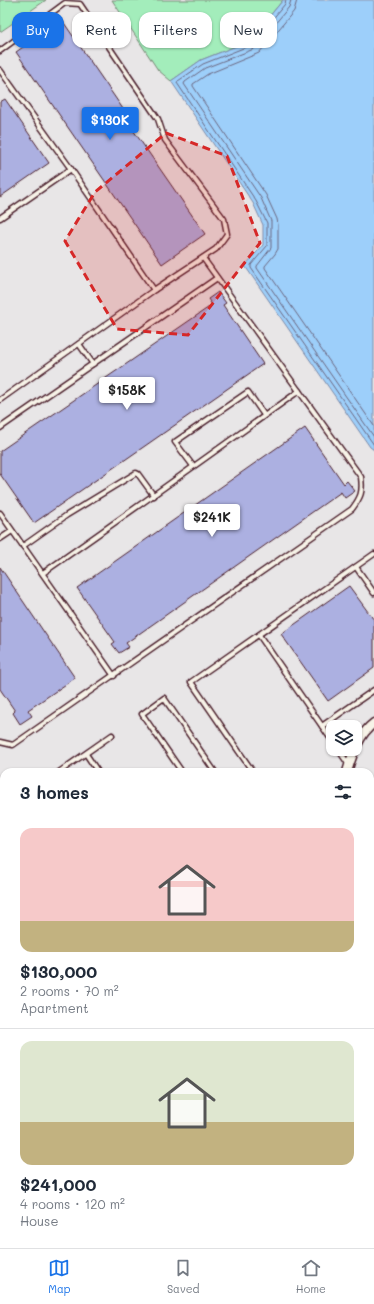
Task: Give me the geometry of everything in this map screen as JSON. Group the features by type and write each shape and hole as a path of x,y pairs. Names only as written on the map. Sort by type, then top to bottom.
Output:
{"street":[{"path":"348,768 359,740 369,726 374,723"}],"lane":[{"path":"0,51 65,3 80,4 158,119 165,140 224,219 227,234 216,249 154,290 0,400"},
{"path":"0,70 71,169 154,290"},
{"path":"0,218 71,169"},
{"path":"0,742 13,745 352,509 360,497 362,486 360,477 203,258"},
{"path":"0,428 217,278"},
{"path":"79,344 93,364"},
{"path":"43,573 154,496 193,466 299,391"},
{"path":"193,466 175,442 248,392 264,415"},
{"path":"24,546 67,515 136,473 141,477 154,496"},
{"path":"0,513 114,676"},
{"path":"0,539 12,531"},
{"path":"250,768 191,682 374,554"},
{"path":"356,567 374,593"},
{"path":"259,635 326,732"},
{"path":"322,726 374,690"},
{"path":"179,768 142,714 164,698 212,768"},
{"path":"66,768 112,735"},
{"path":"86,754 95,768"},
{"path":"342,756 348,768"}],"highlighted area":[{"path":"166,133 227,156 260,243 188,335 117,329 65,241 95,192"}],"green space":[{"path":"0,0 46,0 29,12 12,12 12,24 0,32"},
{"path":"112,0 283,0 273,12 220,12 220,48 231,48 201,60 171,81 158,70 144,48 212,48 212,12 139,12 139,41 131,29 131,12 120,12"}],"water":[{"path":"283,0 374,0 374,450 370,447 245,266 263,245 263,225 253,203 171,81 201,60 231,48 277,48 277,12 273,12"}],"building":[{"path":"64,23 72,35 72,48 81,48 134,125 131,127 205,234 162,264 16,52 22,48 64,48"},
{"path":"5,99 49,163 0,197 0,102"},
{"path":"218,292 226,303 223,305 263,364 34,523 0,474 0,451 212,305 208,299"},
{"path":"305,428 344,484 347,481 355,491 345,498 341,492 126,643 129,647 119,653 112,644 115,642 77,588"},
{"path":"0,567 75,678 28,710 32,716 20,724 13,713 15,711 0,689"},
{"path":"349,586 374,620 374,668 328,701 281,634"}]}
